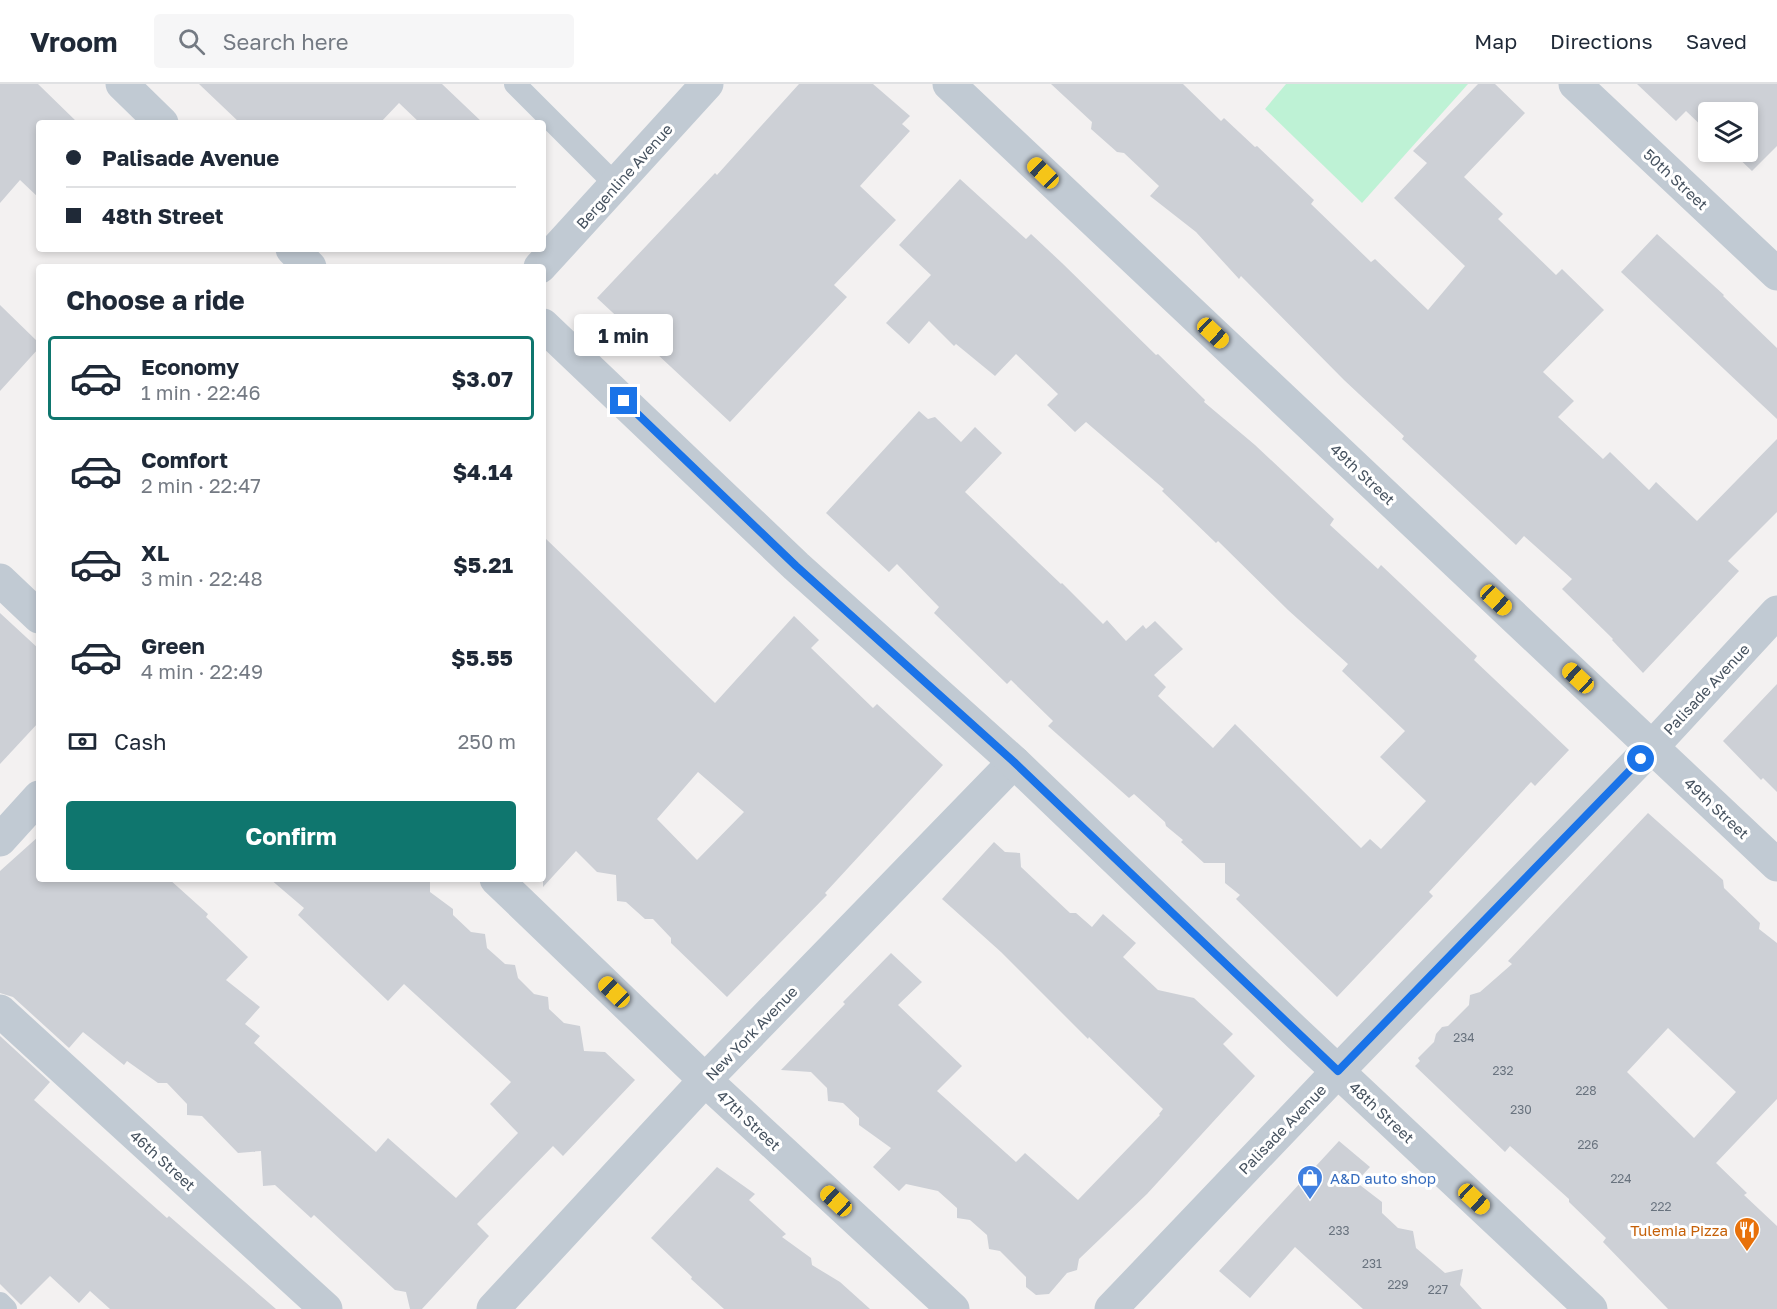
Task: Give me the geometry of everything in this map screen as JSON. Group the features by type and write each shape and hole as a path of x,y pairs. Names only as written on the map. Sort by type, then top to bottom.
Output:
{"street":[{"path":"122,84 159,120"},
{"name":"Bergenline Avenue","path":"543,264 707,84"},
{"name":"49th Street","path":"949,84 1777,865"},
{"name":"50th Street","path":"1575,84 1777,274"},
{"path":"295,252 307,264"},
{"name":"48th Street","path":"546,328 796,566 1014,762 1591,1309"},
{"path":"0,580 36,614"},
{"name":"Palisade Avenue","path":"1111,1309 1652,747 1777,612"},
{"name":"New York Avenue","path":"493,1309 705,1080 1014,762"},
{"path":"0,840 36,800"},
{"name":"47th Street","path":"499,882 705,1080 953,1309"},
{"name":"46th Street","path":"0,1011 326,1309"}],"lane":[{"path":"515,84 616,185"},
{"path":"0,1303 6,1309"}],"green space":[{"path":"1286,84 1468,84 1362,203 1265,109"}],"building":[{"path":"0,84 38,84 75,120 36,120 36,195 20,180 0,203"},
{"path":"199,84 442,84 480,120 417,120 399,103 383,120 237,120"},
{"path":"799,84 873,84 910,116 902,124 910,131 860,186 896,220 834,285 847,297 730,422 597,298 715,173 717,175"},
{"path":"1051,84 1183,84 1221,121 1224,118 1255,147 1257,146 1314,200 1311,204 1371,262 1375,259 1428,310 1465,266 1394,198 1427,163 1413,151 1478,84 1495,84 1525,113 1464,177 1503,214 1498,219 1556,275 1562,269 1604,310 1543,372 1574,401 1558,417 1603,459 1610,452 1649,490 1656,482 1697,521 1777,439 1777,512 1728,561 1739,571 1643,673 1613,639 1562,589 1572,579 1524,536 1516,545 1402,439 1404,436 1344,380 1241,276 1239,279 1196,232 1150,196 1159,186 1124,153 1117,152 1091,129 1092,122"},
{"path":"1637,84 1777,84 1777,146 1752,171 1743,162 1758,162 1758,102 1698,102 1698,122 1686,111 1676,121"},
{"path":"960,179 1026,239 1031,234 1062,263 1205,400 1204,402 1255,445 1334,519 1330,525 1378,569 1381,565 1477,656 1474,660 1569,750 1535,786 1531,782 1429,892 1433,896 1337,997 1236,899 1240,895 1225,883 1225,863 1204,863 1181,842 1183,840 1166,826 1165,822 1134,794 1129,798 1048,726 1053,721 1011,680 1007,684 934,613 939,607 897,564 889,572 826,513 919,411 928,419 935,417 961,442 975,427 1002,453 965,492 1103,624 1107,620 1126,641 1143,625 1146,629 1155,621 1183,649 1154,675 1166,687 1158,696 1213,748 1235,724 1361,848 1370,839 1381,849 1426,801 1380,757 1405,731 1342,671 1348,664 1288,610 1218,541 1216,543 1162,491 1164,489 1086,422 1075,432 1047,405 1058,394 1016,354 995,376 956,344 954,346 929,321 909,344 886,323 931,275 899,245"},
{"path":"1657,234 1724,295 1777,348 1777,419 1621,272"},
{"path":"0,305 36,340 36,351 0,391"},
{"path":"546,539 715,703 794,616 819,640 811,648 873,708 877,704 943,765 825,893 827,895 727,997 671,943 671,938 653,919 645,919 626,902 617,901 616,875 597,872 576,851 543,887 543,882 546,882","holes":["698,772 744,812 697,860 657,819"]},
{"path":"0,613 36,646 36,725 0,764"},
{"path":"1777,684 1777,792 1763,778 1761,780 1723,741"},
{"path":"1648,813 1723,880 1724,888 1760,923 1759,929 1777,943 1777,1099 1716,1163 1747,1193 1744,1195 1777,1226 1777,1309 1668,1309 1603,1242 1606,1238 1569,1202 1569,1199 1510,1146 1505,1152 1415,1066 1420,1061 1418,1058 1434,1042 1436,1034 1442,1027 1448,1026 1469,1005 1470,995 1480,992 1512,964 1508,961","holes":["1668,1028 1736,1092 1694,1138 1627,1072"]},
{"path":"36,839 36,882 172,882 208,914 206,917 248,957 226,980 260,1007 245,1024 260,1036 254,1043 376,1152 388,1138 456,1198 518,1133 490,1104 511,1082 404,984 388,1001 298,915 304,908 274,882 430,882 430,892 453,909 453,915 471,932 485,934 487,948 505,964 515,965 518,978 534,994 548,997 549,1009 564,1023 580,1026 584,1051 605,1052 635,1080 563,1156 553,1146 477,1224 489,1236 422,1309 410,1309 406,1292 395,1290 314,1215 311,1218 275,1185 263,1186 261,1151 238,1153 202,1116 187,1115 187,1104 167,1083 158,1083 127,1061 124,1065 83,1032 69,1048 13,997 0,993 0,871"},
{"path":"994,842 1005,852 1020,853 1021,867 1070,913 1076,913 1092,927 1103,914 1136,943 1123,957 1158,990 1194,998 1233,1034 1223,1044 1255,1076 1147,1194 1079,1259 1077,1270 1067,1273 1049,1294 1036,1295 1026,1287 1026,1277 1000,1251 989,1249 987,1235 970,1220 957,1218 957,1208 938,1191 906,1184 899,1191 873,1167 891,1148 859,1125 859,1118 843,1103 828,1101 827,1088 811,1072 781,1070 891,953 922,982 898,1005 962,1066 937,1091 1016,1162 1025,1153 1078,1200 1160,1115 1163,1109 1089,1037 1088,1039 1001,952 942,899"},
{"path":"0,1036 50,1082 34,1100 167,1218 169,1216 276,1309 110,1309 90,1291 79,1303 50,1276 21,1305 0,1284"},
{"path":"1339,1141 1370,1167 1356,1182 1382,1202 1382,1213 1398,1228 1413,1231 1416,1248 1445,1273 1463,1269 1460,1285 1482,1309 1363,1309 1295,1247 1250,1298 1219,1271"},
{"path":"717,1167 755,1194 749,1200 786,1234 782,1237 811,1258 812,1265 840,1282 870,1309 724,1309 691,1279 692,1277 651,1238"}],"place":[{"name":"A&D auto shop","path":"1310,1201"},
{"name":"Tulemia Pizza","path":"1747,1253"}],"route":[{"path":"624,401 796,566 1014,762 1338,1071 1641,759"}]}
